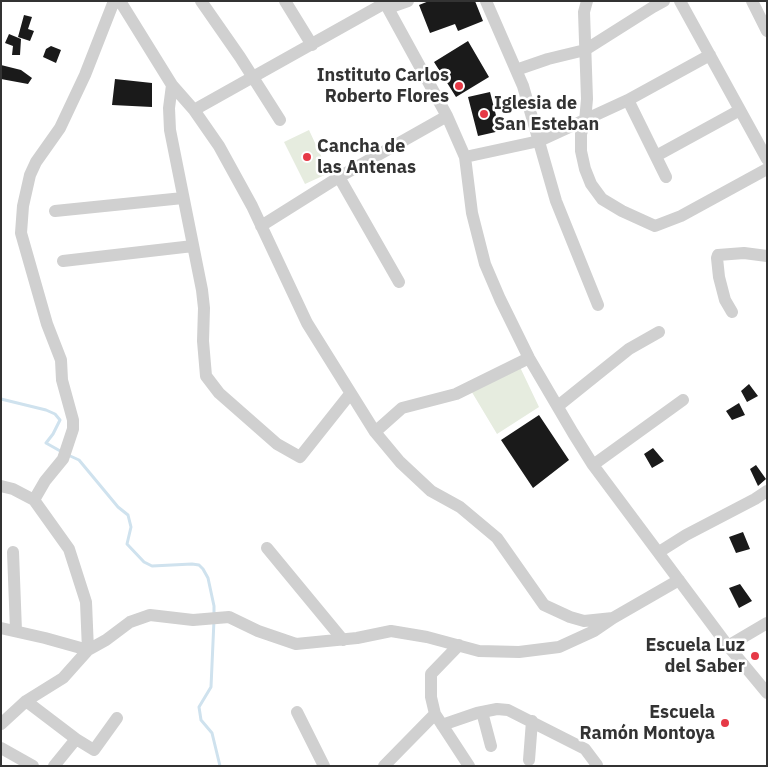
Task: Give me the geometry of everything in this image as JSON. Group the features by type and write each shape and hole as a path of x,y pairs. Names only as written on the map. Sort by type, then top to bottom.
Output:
{"street":[{"path":"34,500 65,453 73,429 73,420 62,380 61,360 45,315 21,233 23,206 30,175 36,162 60,128 85,76 114,1"},
{"path":"120,1 172,85 194,110 219,146 261,226 307,323 374,432 400,462 430,491 460,507 497,538 544,605 570,618 584,621 613,618"},
{"path":"201,1 254,77 280,120"},
{"path":"285,1 312,45"},
{"path":"194,110 386,4 408,1"},
{"path":"486,1 526,95 556,201 598,305"},
{"path":"587,1 584,12 587,99 585,121 580,134 581,151 591,184 602,199 654,226 681,216 767,169"},
{"path":"516,70 585,50 664,1"},
{"path":"680,1 767,159"},
{"path":"752,1 767,31"},
{"path":"386,4 447,116 465,157 472,213 485,264 529,358 594,465 728,646 767,692"},
{"path":"465,157 539,141 628,100 710,55"},
{"path":"172,85 169,108 170,130 204,308 203,341 206,376 219,393 277,444 300,457 350,394"},
{"path":"628,100 666,177"},
{"path":"656,156 740,110"},
{"path":"261,226 339,178 447,116"},
{"path":"339,178 399,282"},
{"path":"55,211 183,198"},
{"path":"63,262 193,246"},
{"path":"732,312 724,295 719,277 718,255 744,253 767,256"},
{"path":"558,406 629,349 659,332"},
{"path":"374,432 402,408 456,394 529,358"},
{"path":"594,465 683,400"},
{"path":"1,486 13,489 34,500 69,549 86,602 88,650"},
{"path":"659,552 686,535 767,491"},
{"path":"267,548 343,640"},
{"path":"13,552 16,631"},
{"path":"1,724 26,701 63,678 88,650 106,640 130,622 150,614 194,620 228,617 258,631 296,644 343,640 391,631 427,637 479,651 520,652 559,647 594,631 679,580"},
{"path":"728,646 767,624"},
{"path":"1,628 88,650"},
{"path":"459,645 431,674 431,697 435,714 469,766"},
{"path":"26,701 76,739 94,750 118,718"},
{"path":"442,725 482,712 496,709 508,710 586,749 597,765"},
{"path":"297,712 324,766"},
{"path":"482,712 491,746"},
{"path":"384,766 435,714"},
{"path":"529,760 532,721"},
{"path":"54,766 76,739"},
{"path":"1,748 33,766"}],"shaded area":[{"name":"Cancha de las Antenas","path":"309,130 329,173 305,184 284,142"},
{"path":"519,365 539,407 497,434 470,389"}],"building":[{"path":"429,1 475,1 483,21 458,31 455,24 430,33 419,5"},
{"path":"24,15 32,17 28,29 34,31 30,41 18,37"},
{"path":"9,34 21,39 20,55 12,55 13,46 5,43"},
{"path":"468,41 489,77 456,97 434,62"},
{"path":"51,46 61,50 56,63 43,57 46,49"},
{"path":"1,65 21,70 32,78 28,84 1,79"},
{"path":"115,79 152,83 152,107 112,105"},
{"name":"Iglesia de San Esteban","path":"490,92 500,131 478,136 468,97"},
{"path":"749,384 758,396 747,402 741,391"},
{"path":"739,403 745,415 732,420 726,411"},
{"path":"539,415 569,460 533,488 501,440"},
{"path":"653,448 664,461 652,468 644,454"},
{"path":"756,465 766,479 758,486 750,469"},
{"path":"743,532 750,549 736,553 729,537"},
{"path":"740,584 752,601 739,608 729,588"}],"waterway":[{"path":"1,399 55,414 60,420 46,443 62,452"},
{"path":"68,455 79,460 118,507 128,515 131,527 127,544 144,562 152,566 192,564 199,565 203,569 208,578 214,614"},
{"path":"214,620 211,687 199,707 201,720 212,733 220,766"}],"place":[{"name":"Instituto Carlos Roberto Flores","path":"459,86"},
{"name":"Iglesia de San Esteban","path":"484,114"},
{"name":"Cancha de las Antenas","path":"307,157"},
{"name":"Escuela Luz del Saber","path":"755,656"},
{"name":"Escuela Ramón Montoya","path":"725,723"}]}
